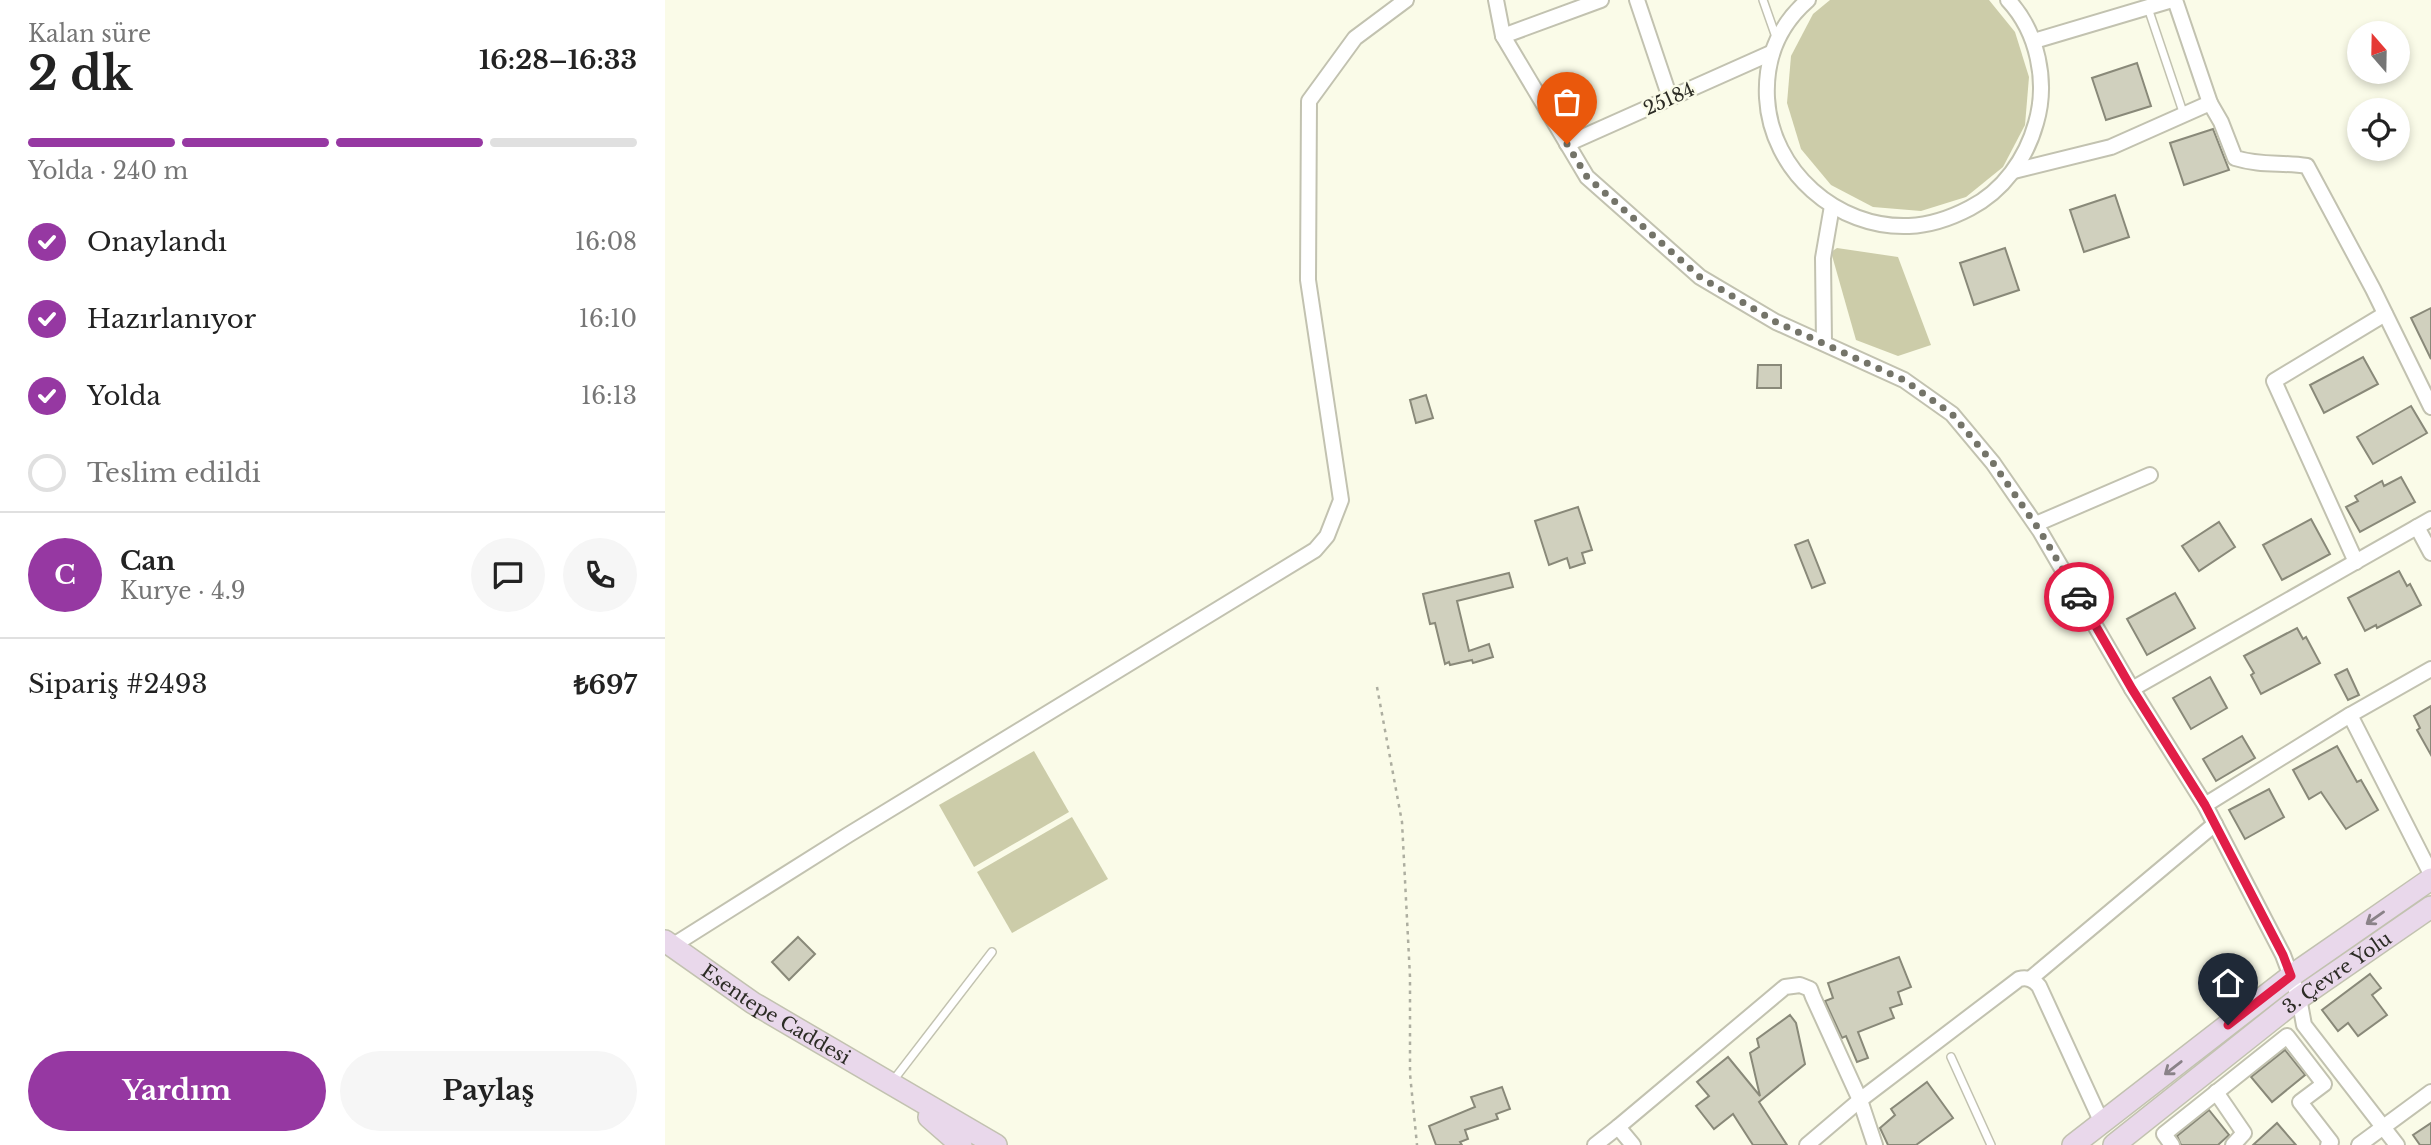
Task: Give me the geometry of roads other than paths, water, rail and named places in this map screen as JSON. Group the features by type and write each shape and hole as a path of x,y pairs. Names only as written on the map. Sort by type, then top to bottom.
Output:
{"main road":[{"name":"3. Çevre Yolu","path":"2073,1145 2291,976 2431,876"},
{"name":"3. Çevre Yolu","path":"2114,1145 2299,998 2431,907"},
{"name":"Esentepe Caddesi","path":"669,944 753,1003 996,1145"},
{"name":"Esentepe Caddesi","path":"891,1083 961,1145"}],"street":[{"path":"669,944 1315,550 1327,536 1341,500 1308,280 1309,101 1355,38 1406,0"},
{"path":"1496,0 1503,36 1587,177 1700,277 1776,322 1904,380 1952,414 1993,463 2036,524 2132,689 2205,805 2283,955 2299,998 2304,1025 2397,1145"},
{"path":"1503,36 1601,0"},
{"path":"1637,0 1670,98"},
{"path":"1808,0 1797,9 1776,38 1771,53 1766,82 1767,102 1776,140 1796,174 1832,206 1870,222 1910,226 1949,219 1985,200 2014,172 2031,142 2040,109 2041,75 2034,41 2016,8 2008,0"},
{"path":"2034,41 2173,0 2210,103 2221,122 2235,158 2256,164 2286,162 2307,166 2431,407"},
{"name":"25184","path":"1567,144 1771,53"},
{"path":"2014,172 2111,147 2210,103"},
{"path":"1824,343 1823,258 1832,206"},
{"path":"2356,562 2274,381 2385,314"},
{"path":"2036,524 2150,475"},
{"path":"2132,689 2431,519"},
{"path":"2417,527 2431,553"},
{"path":"2205,805 2350,715 2431,669"},
{"path":"2350,715 2431,876"},
{"path":"2030,979 2215,824"},
{"path":"1807,1145 1860,1100 2018,979 2030,979 2039,986 2102,1123"},
{"path":"1595,1145 1785,987 1793,985 1810,989 1860,1100 1875,1145"},
{"path":"2172,1145 2164,1134 2287,1036 2324,1084 2300,1102 2331,1142 2328,1145"},
{"path":"2359,1145 2431,1092"},
{"path":"2216,1093 2244,1133 2233,1145"},
{"path":"1618,1127 1633,1145"}],"lane":[{"path":"1763,0 1776,38"},
{"path":"2148,8 2184,115"},
{"path":"891,1083 992,952"},
{"path":"1951,1058 1991,1145"}]}
